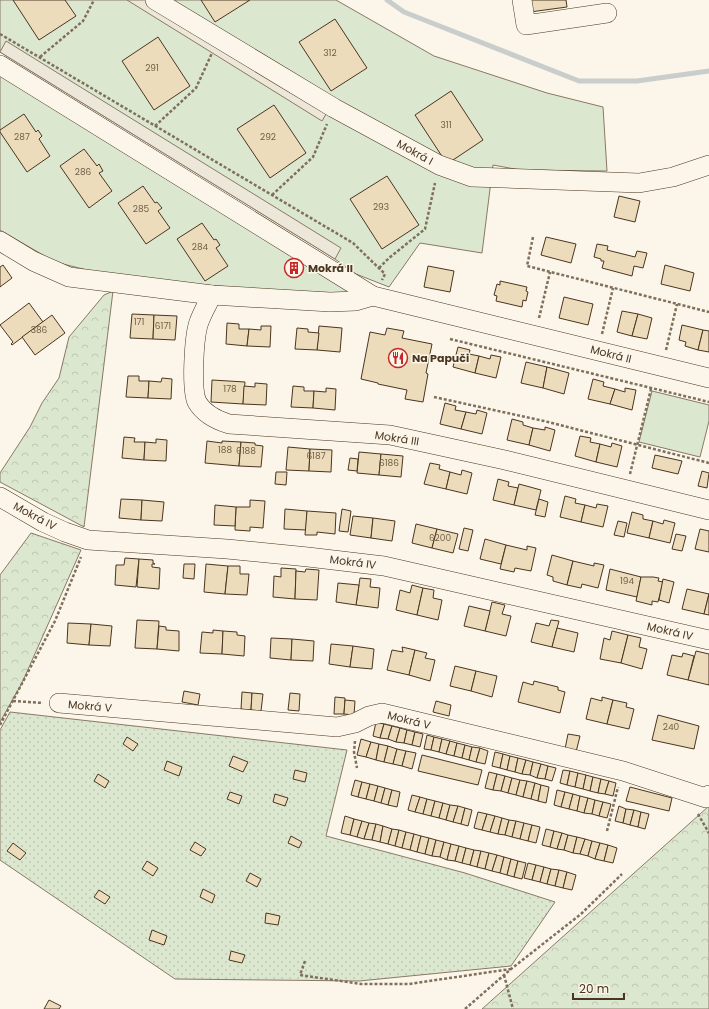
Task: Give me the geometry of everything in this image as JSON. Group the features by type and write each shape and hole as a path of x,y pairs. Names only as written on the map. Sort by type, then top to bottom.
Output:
{"street":[{"name":"Mokrá I","path":"155,0 334,108 439,165 472,177 639,183 673,177 709,165"},
{"path":"522,0 526,25 607,13"},
{"name":"Mokrá II","path":"0,65 372,296 709,378"},
{"name":"Mokrá II","path":"0,241 33,261 69,277 212,295 330,302 356,301 372,296"},
{"name":"Mokrá III","path":"212,295 198,325 194,364 194,393 201,408 218,421 229,424 390,435 505,460 709,510"},
{"name":"Mokrá IV","path":"0,497 43,522 88,540 234,550 384,566 709,640"},
{"name":"Mokrá V","path":"59,703 337,727 355,724 369,716 382,713 623,771 703,800"}],"path":[{"path":"40,57 83,21 94,0"},
{"path":"0,34 353,244 385,274"},
{"path":"155,126 196,88 219,38"},
{"path":"272,195 312,157 334,108"},
{"path":"379,268 425,229 439,165"},
{"path":"533,237 527,266 709,312"},
{"path":"535,336 550,272"},
{"path":"601,338 613,288"},
{"path":"666,352 677,304"},
{"path":"450,339 709,402"},
{"path":"630,477 651,389"},
{"path":"434,397 544,421 709,463"},
{"path":"0,726 54,621 88,540"},
{"path":"13,701 59,703"},
{"path":"345,726 353,734 355,740 354,752 357,768"},
{"path":"606,831 623,771"},
{"path":"703,800 709,833"},
{"path":"465,1009 511,968 582,914 622,874"},
{"path":"305,961 300,975 361,984 408,984 511,968"},
{"path":"504,975 513,1009"}],"green space":[{"path":"0,0 336,0 434,56 547,93 603,107 607,171 520,170 493,165 482,253 420,243 389,287 356,274 335,259 0,52"},
{"path":"0,75 350,291 347,296 165,282 91,271 55,262 0,230"},
{"path":"113,291 84,527 0,482 0,473 30,427 42,403 59,378 69,337 104,295"},
{"path":"652,391 709,405 709,421 700,457 639,442"},
{"path":"31,533 81,550 22,683 0,722 0,575"},
{"path":"10,712 347,750 326,836 465,873 555,902 511,966 359,981 175,979 0,860 0,730"},
{"path":"709,806 709,1009 482,1009"}],"shaded area":[{"path":"127,0 152,0 329,109 322,121"},
{"path":"6,41 341,248 335,259 0,52"}],"building":[{"path":"13,0 65,0 76,16 39,40"},
{"path":"201,0 250,0 215,22"},
{"path":"528,0 566,0 567,7 530,12"},
{"path":"335,19 367,68 331,91 299,42"},
{"path":"158,37 190,86 154,110 122,61"},
{"path":"451,91 483,140 447,164 415,115"},
{"path":"274,105 306,153 270,178 237,129"},
{"path":"24,114 36,132 38,130 42,136 39,139 50,156 27,172 0,132 0,130"},
{"path":"84,149 97,166 99,164 103,171 99,173 112,191 89,208 60,166"},
{"path":"387,176 419,225 382,249 350,199"},
{"path":"143,186 155,203 157,202 162,208 158,211 170,228 146,244 118,203"},
{"path":"619,196 640,201 635,222 614,217"},
{"path":"202,223 214,240 216,239 220,245 216,248 228,266 205,281 177,239"},
{"path":"546,237 576,244 571,263 541,255"},
{"path":"597,244 608,246 607,250 635,257 637,251 647,253 643,268 634,266 632,276 602,268 604,261 594,257"},
{"name":"Mokrá II","path":"290,264 299,270 297,273 288,267"},
{"path":"3,265 12,278 0,287 0,267"},
{"path":"665,265 694,273 690,291 661,284"},
{"path":"428,266 454,271 450,292 424,287"},
{"path":"500,281 527,287 526,291 528,292 526,301 523,300 522,307 496,301 497,296 494,295 497,284 500,285"},
{"path":"564,297 593,304 588,325 559,318"},
{"path":"29,303 43,322 12,345 11,344 13,342 0,325"},
{"path":"622,311 638,314 632,336 617,332"},
{"path":"132,314 154,315 153,339 130,338"},
{"path":"638,314 652,318 647,339 632,336"},
{"path":"52,315 65,333 35,355 22,337"},
{"path":"154,315 177,316 175,340 153,339"},
{"path":"227,323 239,324 239,329 249,329 247,346 226,344"},
{"path":"682,325 703,330 698,350 685,346 686,342 679,340"},
{"path":"261,326 271,326 270,347 247,346 249,329 261,330"},
{"path":"319,326 342,328 340,352 317,350"},
{"path":"297,328 308,329 308,332 319,333 317,350 295,349"},
{"path":"387,328 404,331 402,338 432,344 426,373 428,374 423,402 405,399 407,390 361,379 370,332 385,335"},
{"path":"703,330 709,331 709,352 698,350"},
{"path":"458,347 470,350 469,354 479,356 475,373 453,367"},
{"path":"491,355 501,357 496,378 475,373 479,356 490,359"},
{"path":"526,362 547,367 543,388 521,383"},
{"path":"547,367 569,373 564,394 543,388"},
{"path":"128,376 139,376 139,381 149,381 148,398 126,397"},
{"path":"162,378 172,379 171,399 148,398 149,381 161,382"},
{"path":"593,379 604,382 603,386 615,389 610,404 588,399"},
{"path":"212,380 245,382 243,404 211,402"},
{"path":"255,383 267,384 266,405 243,404 244,386 255,387"},
{"path":"293,386 304,387 304,391 314,391 313,408 291,407"},
{"path":"326,388 336,389 335,410 313,408 314,391 326,392"},
{"path":"625,388 636,390 632,410 610,404 615,389 625,392"},
{"path":"445,403 456,406 455,410 466,412 461,429 440,424"},
{"path":"477,410 487,413 482,434 461,429 466,412 476,414"},
{"path":"512,419 523,422 523,425 533,428 529,445 507,440"},
{"path":"545,427 555,430 550,451 529,445 533,428 545,430"},
{"path":"580,436 591,438 590,442 600,444 596,462 575,456"},
{"path":"124,437 135,438 134,442 145,442 144,460 122,458"},
{"path":"156,439 167,440 166,461 144,460 145,442 156,443"},
{"path":"207,441 222,443 222,441 241,442 239,466 205,463"},
{"path":"241,442 255,443 255,445 263,446 261,467 239,466"},
{"path":"612,443 622,446 617,467 596,462 600,444 611,447"},
{"path":"288,447 310,449 309,471 286,470"},
{"path":"310,449 332,450 331,472 309,471"},
{"path":"359,452 381,454 379,475 357,473"},
{"path":"381,454 403,456 401,477 379,475"},
{"path":"655,455 682,461 678,474 652,468"},
{"path":"350,458 358,459 357,471 348,470"},
{"path":"430,463 440,465 439,469 450,472 446,489 424,484"},
{"path":"462,470 472,473 467,494 446,489 450,472 461,475"},
{"path":"702,471 709,473 707,488 698,486"},
{"path":"276,472 287,472 286,485 275,484"},
{"path":"498,479 509,482 508,486 518,488 514,505 493,500"},
{"path":"519,484 541,490 536,510 514,505"},
{"path":"565,496 576,499 575,503 585,505 581,522 560,517"},
{"path":"121,499 142,500 141,520 119,518"},
{"path":"539,499 548,502 545,517 535,515"},
{"path":"142,500 164,502 162,521 141,520"},
{"path":"250,500 265,501 263,528 250,527 250,531 235,530 236,507 250,507"},
{"path":"597,504 608,506 603,527 581,522 585,505 596,508"},
{"path":"215,505 236,507 235,526 214,525"},
{"path":"285,509 307,511 306,530 284,529"},
{"path":"342,509 351,511 348,532 339,531"},
{"path":"307,511 336,513 335,534 317,532 317,535 305,535"},
{"path":"632,512 643,515 643,519 653,521 649,538 627,533"},
{"path":"353,516 373,518 371,538 350,535"},
{"path":"373,518 395,521 392,541 371,538"},
{"path":"664,520 675,523 670,543 649,538 653,521 663,524"},
{"path":"618,521 627,523 624,537 614,535"},
{"path":"416,524 437,529 432,548 412,543"},
{"path":"464,528 473,530 468,551 459,549"},
{"path":"437,529 458,534 453,553 432,548"},
{"path":"700,529 709,531 709,552 695,549"},
{"path":"676,534 686,536 682,551 672,549"},
{"path":"485,539 506,545 501,564 480,559"},
{"path":"506,545 527,550 527,546 536,548 531,571 515,568 514,572 500,569"},
{"path":"552,555 573,561 567,585 553,581 553,577 547,575"},
{"path":"125,558 139,559 136,587 115,585 116,565 124,565"},
{"path":"139,559 153,560 153,563 155,564 152,564 152,567 160,568 159,589 137,587"},
{"path":"573,561 594,566 594,563 604,565 598,588 582,584 581,588 567,585"},
{"path":"184,564 195,564 194,579 183,578"},
{"path":"206,564 228,566 225,594 204,592"},
{"path":"228,566 240,566 240,574 249,574 247,595 225,594"},
{"path":"281,568 296,569 295,599 273,597 274,576 281,577"},
{"path":"306,569 319,570 317,600 295,599 296,571 305,572"},
{"path":"610,569 641,577 637,597 606,590"},
{"path":"641,577 659,578 658,581 663,582 658,602 652,601 652,605 636,601"},
{"path":"360,578 371,579 370,587 380,588 378,608 356,605"},
{"path":"663,579 674,582 669,603 659,600"},
{"path":"338,583 359,585 356,605 336,602"},
{"path":"412,585 423,588 417,615 396,610 400,590 410,593"},
{"path":"423,588 434,590 433,598 442,600 438,620 417,615"},
{"path":"687,589 709,594 704,614 682,609"},
{"path":"709,594 709,615 704,614"},
{"path":"492,602 505,605 502,614 511,616 506,636 485,631"},
{"path":"469,606 490,611 485,631 464,626"},
{"path":"137,620 159,621 157,649 135,648"},
{"path":"551,620 559,621 552,647 531,642 536,623 549,626"},
{"path":"68,623 91,624 89,645 67,643"},
{"path":"91,624 112,626 110,646 89,645"},
{"path":"159,626 166,627 166,630 179,631 179,651 157,649"},
{"path":"557,628 578,633 574,652 552,647"},
{"path":"213,630 223,631 222,654 200,653 202,632 213,633"},
{"path":"223,631 237,632 237,635 245,636 244,656 222,654"},
{"path":"612,631 628,635 621,663 600,659 604,638 610,640"},
{"path":"628,635 641,638 639,647 647,649 642,669 621,663"},
{"path":"271,638 292,639 291,660 270,658"},
{"path":"292,639 314,641 313,661 291,660"},
{"path":"331,644 353,646 350,667 329,664"},
{"path":"353,646 374,649 372,669 350,667"},
{"path":"402,647 415,650 409,675 387,670 392,650 403,652"},
{"path":"415,650 427,653 425,658 435,660 430,681 409,675"},
{"path":"696,651 709,654 709,685 688,680"},
{"path":"683,653 694,656 688,680 667,675 672,655 682,657"},
{"path":"455,666 476,671 471,691 450,686"},
{"path":"476,671 497,676 492,697 471,691"},
{"path":"534,681 558,687 558,690 565,692 560,713 518,702 523,682 533,685"},
{"path":"184,691 200,694 198,705 182,702"},
{"path":"242,692 252,693 251,710 241,709"},
{"path":"252,693 263,694 261,711 251,710"},
{"path":"290,693 300,694 299,711 288,710"},
{"path":"335,697 345,698 344,714 334,714"},
{"path":"602,697 613,700 607,724 586,719 591,698 602,701"},
{"path":"345,700 355,701 354,715 344,714"},
{"path":"613,700 627,703 626,707 634,709 629,729 607,724"},
{"path":"436,701 451,705 449,716 433,712"},
{"path":"658,715 699,726 694,749 652,740"},
{"path":"376,722 384,724 380,738 373,736"},
{"path":"384,724 392,726 388,739 380,738"},
{"path":"392,726 400,728 396,742 388,739"},
{"path":"400,728 407,730 404,743 396,742"},
{"path":"407,730 415,732 412,745 404,743"},
{"path":"415,732 423,734 420,747 412,745"},
{"path":"568,734 580,736 576,752 565,749"},
{"path":"427,735 434,737 431,750 424,749"},
{"path":"127,737 138,744 133,751 123,744"},
{"path":"434,737 442,739 439,752 431,750"},
{"path":"361,739 371,742 366,757 357,755"},
{"path":"442,739 450,741 446,754 439,752"},
{"path":"450,741 457,743 454,756 446,754"},
{"path":"371,742 379,744 376,760 366,757"},
{"path":"457,743 465,745 462,758 454,756"},
{"path":"379,744 388,746 384,762 376,760"},
{"path":"465,745 472,747 469,760 462,758"},
{"path":"388,746 397,749 393,764 384,762"},
{"path":"472,747 480,748 476,762 469,760"},
{"path":"480,748 488,751 485,764 476,762"},
{"path":"397,749 406,751 402,766 393,764"},
{"path":"406,751 416,753 412,769 402,766"},
{"path":"495,752 503,754 500,768 492,766"},
{"path":"503,754 510,756 507,770 500,768"},
{"path":"422,755 482,770 478,785 418,771"},
{"path":"233,756 248,762 243,772 229,766"},
{"path":"510,756 518,758 515,772 507,770"},
{"path":"518,758 526,760 522,774 515,772"},
{"path":"526,760 533,762 530,775 522,774"},
{"path":"167,761 182,767 179,776 164,770"},
{"path":"533,762 541,764 537,778 530,775"},
{"path":"541,764 548,766 545,779 537,778"},
{"path":"548,766 556,768 552,781 545,779"},
{"path":"295,770 307,773 305,782 293,779"},
{"path":"563,770 570,771 567,785 560,783"},
{"path":"570,771 578,773 575,787 567,785"},
{"path":"489,772 497,774 493,790 485,788"},
{"path":"578,773 586,775 583,789 575,787"},
{"path":"98,774 109,781 105,788 94,781"},
{"path":"497,774 505,776 501,791 493,790"},
{"path":"586,775 593,777 590,791 583,789"},
{"path":"505,776 512,778 508,793 501,791"},
{"path":"593,777 601,779 598,793 590,791"},
{"path":"512,778 520,780 516,795 508,793"},
{"path":"601,779 609,781 605,794 598,793"},
{"path":"355,780 362,782 358,797 351,795"},
{"path":"520,780 527,781 523,797 516,795"},
{"path":"527,781 535,783 531,799 523,797"},
{"path":"609,781 616,783 613,796 605,794"},
{"path":"362,782 370,784 366,799 358,797"},
{"path":"535,783 541,785 538,801 531,799"},
{"path":"370,784 378,786 374,801 366,799"},
{"path":"541,785 549,787 546,803 538,801"},
{"path":"378,786 385,788 381,803 374,801"},
{"path":"630,787 672,798 669,811 626,801"},
{"path":"385,788 392,790 388,805 381,803"},
{"path":"392,790 400,792 397,807 388,805"},
{"path":"557,790 565,792 561,807 554,805"},
{"path":"230,792 242,796 239,804 227,799"},
{"path":"565,792 573,794 569,809 561,807"},
{"path":"275,794 288,798 285,806 273,802"},
{"path":"573,794 580,796 577,811 569,809"},
{"path":"412,795 420,797 415,812 408,810"},
{"path":"580,796 588,798 584,813 577,811"},
{"path":"420,797 427,799 423,814 415,812"},
{"path":"588,798 595,800 592,814 584,813"},
{"path":"427,799 435,801 431,816 423,814"},
{"path":"595,800 603,802 599,816 592,814"},
{"path":"435,801 443,803 439,818 431,816"},
{"path":"603,802 611,804 607,818 599,816"},
{"path":"443,803 450,805 446,820 439,818"},
{"path":"450,805 458,806 453,822 446,820"},
{"path":"458,806 465,808 461,824 453,822"},
{"path":"619,806 626,809 623,823 615,821"},
{"path":"465,808 472,810 468,826 461,824"},
{"path":"626,809 634,810 630,825 623,823"},
{"path":"634,810 641,812 638,827 630,825"},
{"path":"478,812 487,814 482,830 474,828"},
{"path":"641,812 649,814 645,829 638,827"},
{"path":"487,814 495,816 490,832 482,830"},
{"path":"345,816 354,819 350,835 341,833"},
{"path":"495,816 502,818 498,834 490,832"},
{"path":"502,818 509,820 505,835 498,834"},
{"path":"354,819 362,821 357,837 350,835"},
{"path":"509,820 516,821 512,837 505,835"},
{"path":"362,821 369,823 364,839 357,837"},
{"path":"516,821 524,823 520,839 512,837"},
{"path":"369,823 376,824 372,840 364,839"},
{"path":"524,823 532,825 528,841 520,839"},
{"path":"376,824 383,826 380,842 372,840"},
{"path":"532,825 540,827 536,843 528,841"},
{"path":"383,826 392,829 388,844 380,842"},
{"path":"392,829 399,830 395,846 388,844"},
{"path":"546,829 554,831 550,847 542,845"},
{"path":"399,830 406,832 402,848 395,846"},
{"path":"554,831 562,833 557,849 550,847"},
{"path":"406,832 414,834 410,850 402,848"},
{"path":"562,833 568,835 564,850 557,849"},
{"path":"414,834 421,836 417,852 410,850"},
{"path":"568,835 577,837 573,853 564,850"},
{"path":"291,836 302,842 299,848 288,843"},
{"path":"421,836 429,838 425,854 417,852"},
{"path":"577,837 585,839 580,854 573,853"},
{"path":"429,838 436,840 432,856 425,854"},
{"path":"585,839 592,841 588,856 580,854"},
{"path":"436,840 444,842 440,857 432,856"},
{"path":"592,841 600,843 595,859 588,856"},
{"path":"195,842 206,849 201,856 190,850"},
{"path":"444,842 451,844 447,860 440,857"},
{"path":"13,843 26,853 20,860 7,851"},
{"path":"600,843 608,845 604,861 595,859"},
{"path":"451,844 459,846 455,861 447,860"},
{"path":"608,845 617,848 613,863 604,861"},
{"path":"459,846 466,848 462,863 455,861"},
{"path":"466,848 474,850 470,865 462,863"},
{"path":"474,850 481,851 477,867 470,865"},
{"path":"481,851 489,853 485,869 477,867"},
{"path":"489,853 497,855 492,871 485,869"},
{"path":"497,855 504,857 500,873 492,871"},
{"path":"504,857 511,859 507,875 500,873"},
{"path":"511,859 518,861 514,877 507,875"},
{"path":"147,861 158,868 153,876 142,869"},
{"path":"518,861 526,863 522,879 514,877"},
{"path":"528,863 536,865 532,880 524,878"},
{"path":"536,865 544,867 540,882 532,880"},
{"path":"544,867 551,869 547,884 540,882"},
{"path":"551,869 559,870 555,886 547,884"},
{"path":"559,870 567,872 563,888 555,886"},
{"path":"567,872 576,875 572,890 563,888"},
{"path":"250,873 261,879 257,887 246,881"},
{"path":"203,889 215,895 212,903 200,897"},
{"path":"99,890 110,897 105,904 94,897"},
{"path":"266,913 280,916 278,925 265,923"},
{"path":"152,930 167,936 164,945 149,940"},
{"path":"231,951 245,955 242,963 229,960"},
{"path":"49,1000 61,1006 59,1009 44,1009"}],"waterway":[{"path":"387,0 404,12 579,81 637,81 709,71"}],"place":[{"name":"Mokrá II","path":"294,268"},
{"name":"Na Papuči","path":"398,358"}]}
